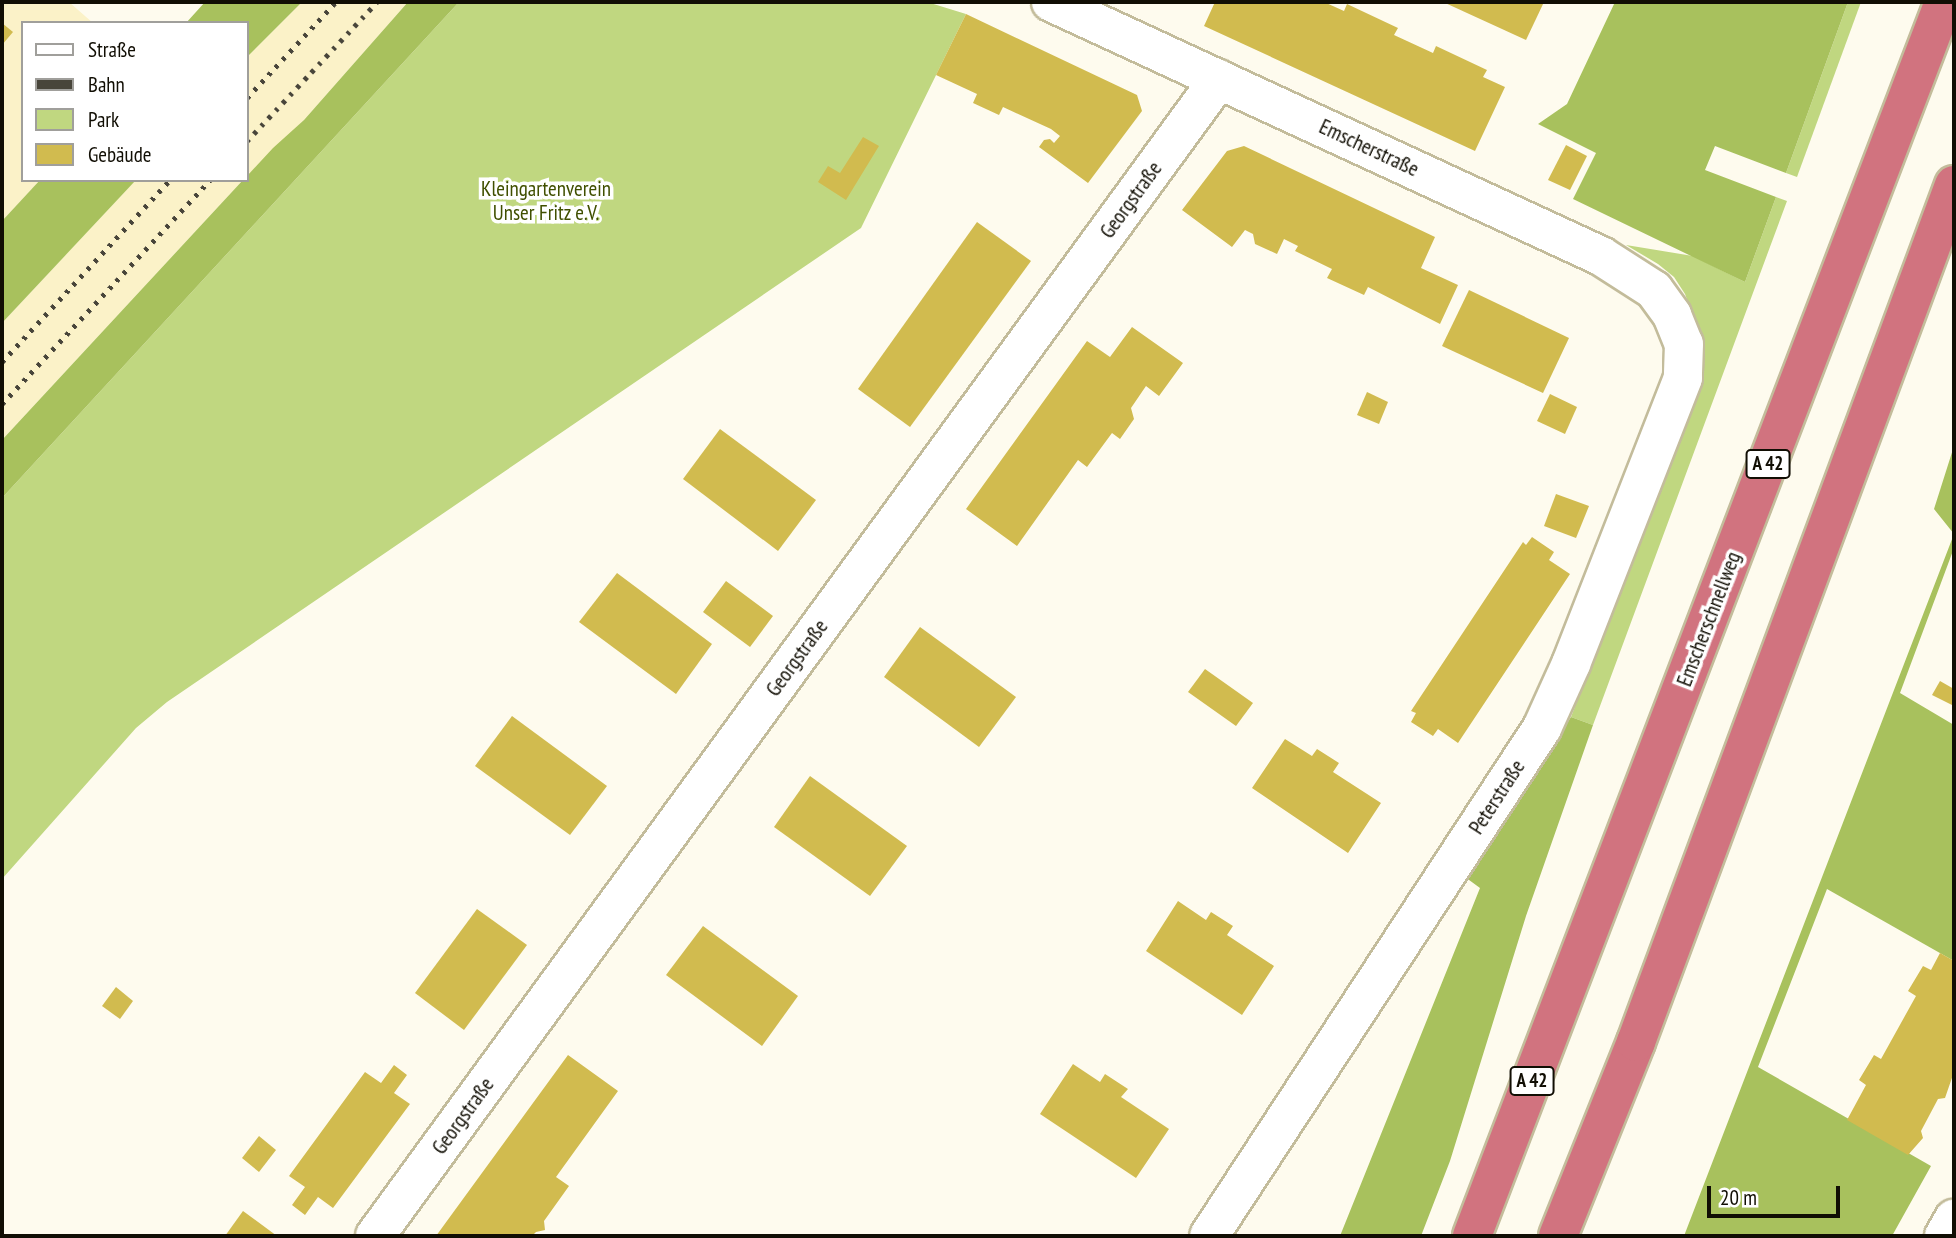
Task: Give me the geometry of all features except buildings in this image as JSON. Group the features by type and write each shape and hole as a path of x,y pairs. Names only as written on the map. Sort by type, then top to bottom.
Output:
{"highway":[{"name":"Emscherschnellweg","path":"1472,1236 1944,2"},
{"path":"1558,1236 1640,1029 1954,185"}],"street":[{"name":"Emscherstraße","path":"1051,2 1601,256 1654,290 1672,315"},
{"name":"Georgstraße","path":"375,1236 1219,79"},
{"name":"Peterstraße","path":"1209,1236 1542,728 1571,664 1683,378 1684,344 1672,315"},
{"path":"1944,1236 1954,1219"}],"shaded area":[{"path":"2,2 69,2 91,21 21,21 21,182 38,182 2,221"},
{"path":"302,2 408,2 304,120 248,175 248,56"},
{"path":"134,182 241,182 2,440 2,323"}],"green space":[{"path":"205,2 302,2 248,56 248,21 188,21"},
{"path":"408,2 459,2 2,498 2,440 241,182 248,182 248,175 273,148 304,120"},
{"name":"Kleingartenverein Unser Fritz e.V.","path":"459,2 927,2 966,14 861,228 167,702 136,728 2,879 2,498"},
{"path":"1615,2 1848,2 1786,173 1715,146 1705,170 1776,197 1745,282 1573,199 1596,153 1538,124 1567,104"},
{"path":"1848,2 1861,2 1797,177 1786,173"},
{"path":"38,182 134,182 2,323 2,221"},
{"path":"1776,197 1787,201 1593,725 1571,717 1698,383 1700,336 1685,294 1674,277 1626,245 1693,256 1745,282"},
{"path":"1954,446 1954,534 1934,509"},
{"path":"1954,534 1954,548 1900,693 1954,725 1954,961 1827,889 1758,1067 1931,1166 1892,1236 1684,1236"},
{"path":"1571,717 1593,725 1526,916 1450,1161 1421,1236 1340,1236 1480,888 1465,877"}],"railway":[{"path":"248,97 336,2"},
{"path":"248,140 377,2"},
{"path":"2,362 168,182"},
{"path":"2,404 208,182"}]}
